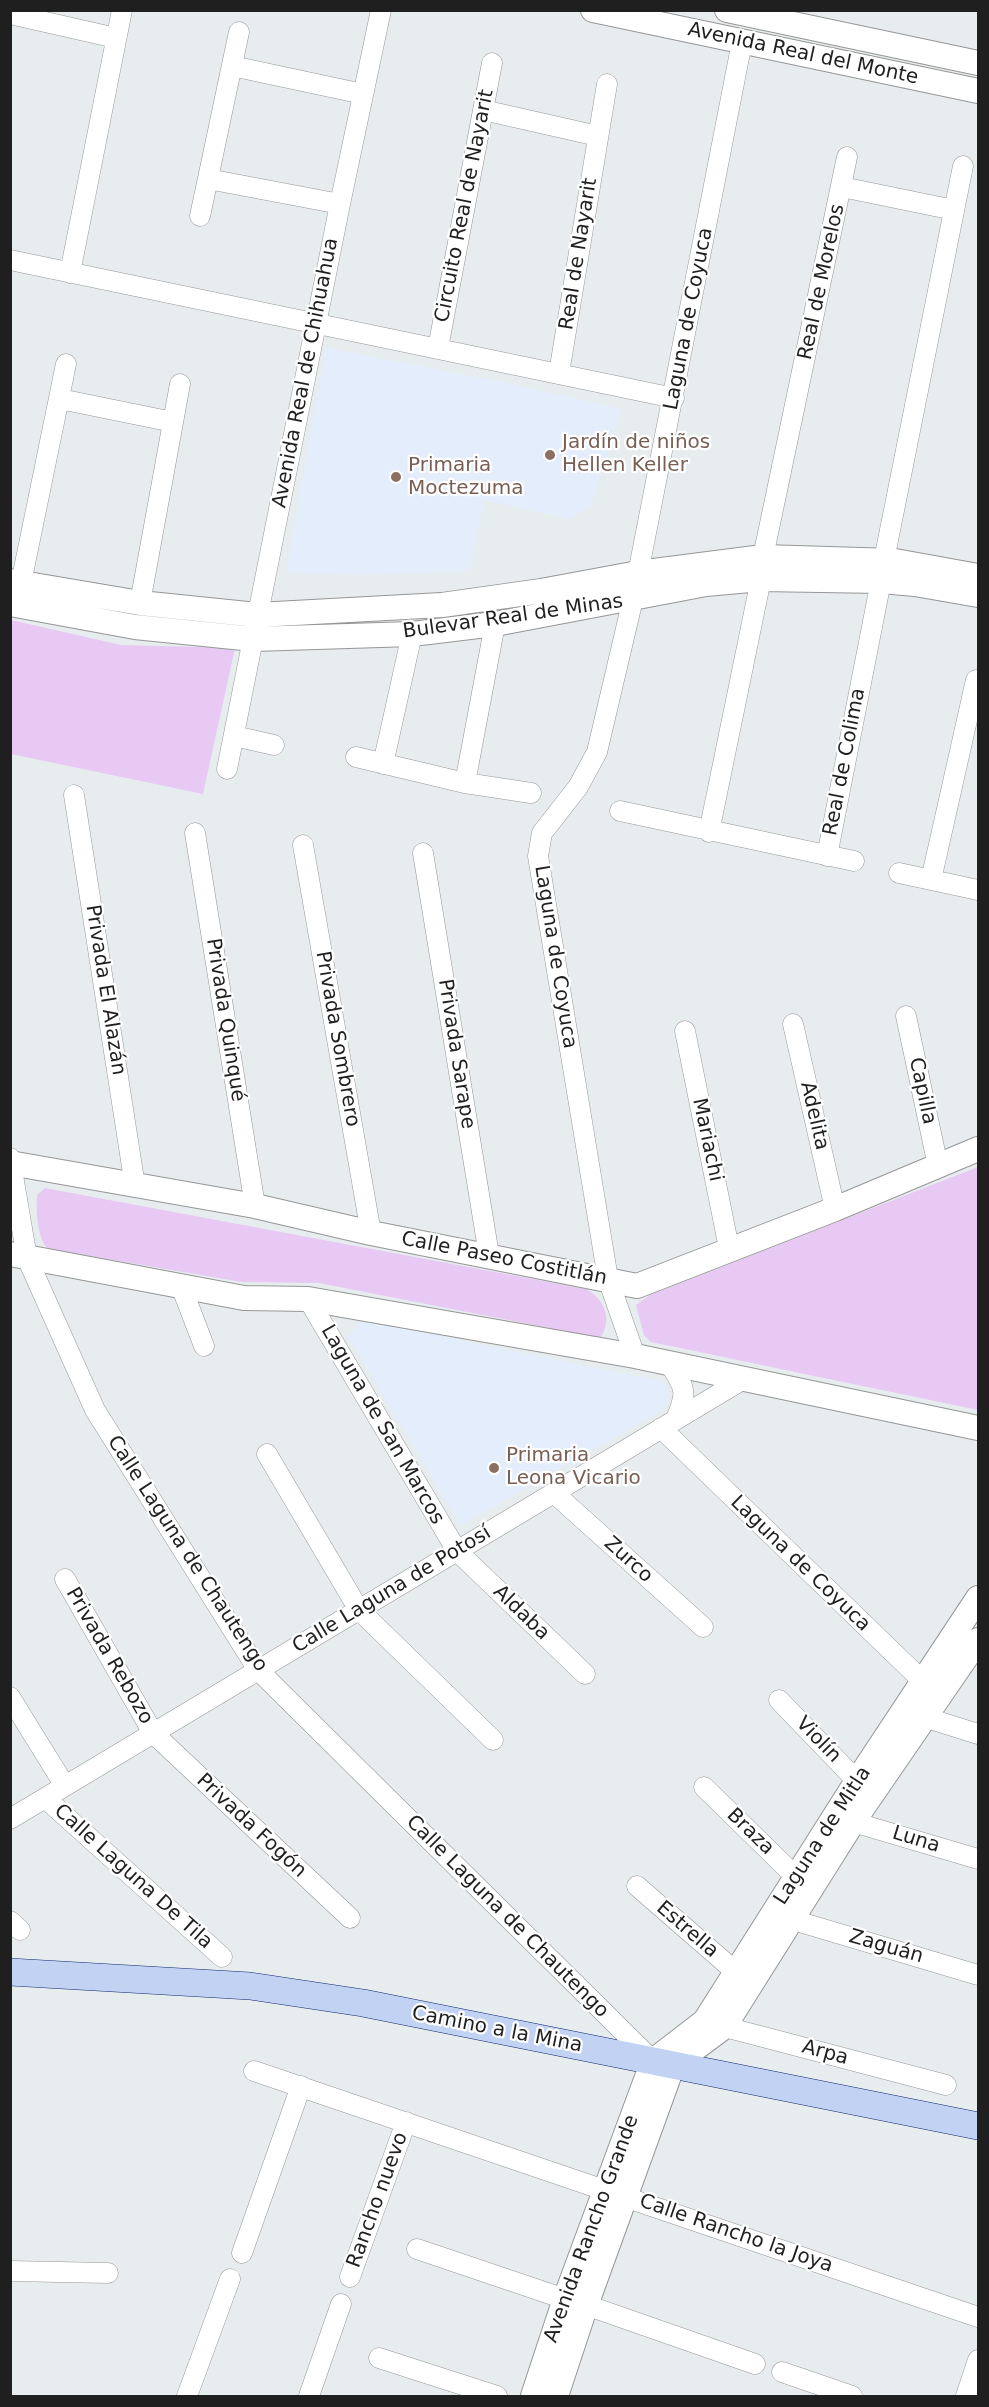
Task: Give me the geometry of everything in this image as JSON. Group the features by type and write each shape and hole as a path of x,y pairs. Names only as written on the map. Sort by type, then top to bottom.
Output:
{"main road":[{"name":"Camino a la Mina","path":"10,1972 250,1986 363,2003 978,2126"}],"street":[{"path":"70,273 122,10"},
{"name":"Avenida Real de Chihuahua","path":"227,769 381,10"},
{"name":"Avenida Real del Monte","path":"593,10 978,91"},
{"name":"Avenida Real del Monte","path":"727,10 978,63"},
{"path":"10,14 116,38"},
{"path":"201,216 239,32"},
{"name":"Laguna de Coyuca","path":"635,1356 608,1279 538,856 542,833 578,787 597,752 633,599 742,42"},
{"name":"Circuito Real de Nayarit","path":"438,348 492,63"},
{"path":"232,66 363,94"},
{"name":"Real de Nayarit","path":"559,373 607,84"},
{"path":"483,110 598,136"},
{"path":"842,187 847,157"},
{"path":"882,571 963,166"},
{"path":"208,179 340,204"},
{"name":"Real de Morelos","path":"762,568 842,187 954,210"},
{"path":"10,260 674,398"},
{"path":"14,589 60,399 66,364"},
{"path":"140,603 180,384"},
{"path":"60,399 173,422"},
{"path":"709,832 762,568"},
{"name":"Bulevar Real de Minas","path":"14,589 135,627 255,627 412,634 495,624 633,599 706,584 762,568"},
{"name":"Bulevar Real de Minas","path":"14,589 140,603 255,627 442,605 541,591 638,573 762,568 978,576"},
{"name":"Bulevar Real de Minas","path":"882,571 915,584 978,595"},
{"name":"Real de Colima","path":"620,811 827,856 882,571"},
{"path":"465,783 495,624"},
{"path":"383,764 412,634"},
{"path":"932,880 973,721 976,680"},
{"path":"234,736 274,745"},
{"path":"356,757 465,783 531,792"},
{"name":"Privada El Alazán","path":"74,795 135,1186"},
{"name":"Privada Quinqué","path":"195,833 255,1206"},
{"name":"Privada Sombrero","path":"303,845 370,1233"},
{"name":"Privada Sarape","path":"423,853 489,1255"},
{"path":"827,856 854,861"},
{"path":"899,873 978,890"},
{"name":"Capilla","path":"906,1016 938,1167"},
{"name":"Adelita","path":"793,1024 835,1209"},
{"name":"Mariachi","path":"685,1031 729,1248"},
{"name":"Calle Paseo Costitlán","path":"11,1161 135,1186 255,1206 370,1233 637,1286 729,1248 835,1209 978,1149"},
{"name":"Calle Laguna de Chautengo","path":"11,1161 19,1256 95,1410 258,1670 663,2063"},
{"path":"19,1256 244,1298 308,1299 635,1356 978,1428"},
{"path":"181,1286 204,1346"},
{"name":"Laguna de San Marcos","path":"308,1299 456,1551"},
{"path":"669,1424 686,1397 681,1382 670,1365"},
{"name":"Calle Laguna de Potosí","path":"10,1819 742,1380"},
{"name":"Laguna de Coyuca","path":"669,1424 932,1691"},
{"path":"267,1454 359,1610 493,1740"},
{"name":"Zurco","path":"554,1493 703,1627"},
{"name":"Aldaba","path":"456,1551 585,1674"},
{"name":"Privada Rebozo","path":"65,1579 153,1733"},
{"name":"Laguna de Mitla","path":"932,1691 978,1598"},
{"name":"Laguna de Mitla","path":"663,2063 715,2024 793,1920 854,1822 917,1712 932,1691 978,1640"},
{"path":"10,1697 65,1786"},
{"name":"Violín","path":"778,1700 857,1780"},
{"path":"917,1712 978,1734"},
{"name":"Laguna de Mitla","path":"715,2024 737,1973 857,1780 917,1712"},
{"name":"Privada Fogón","path":"153,1733 350,1918"},
{"name":"Braza","path":"704,1787 796,1877"},
{"name":"Calle Laguna De Tila","path":"45,1798 222,1957"},
{"name":"Luna","path":"854,1822 978,1859"},
{"name":"Estrella","path":"637,1887 737,1973"},
{"name":"Zaguán","path":"793,1920 978,1975"},
{"name":"Arpa","path":"715,2024 946,2085"},
{"name":"Avenida Rancho Grande","path":"533,2397 576,2302 663,2063"},
{"name":"Calle Rancho la Joya","path":"254,2071 978,2317"},
{"path":"242,2253 301,2086"},
{"name":"Rancho nuevo","path":"350,2277 406,2122"},
{"path":"417,2249 755,2364"},
{"path":"10,2271 108,2273"},
{"path":"187,2397 230,2279"},
{"name":"Avenida Rancho Grande","path":"556,2397 576,2302"},
{"path":"309,2397 341,2304"},
{"path":"379,2358 497,2397"},
{"path":"966,2397 978,2360"},
{"path":"782,2372 852,2397"}],"shaded area":[{"name":"Primaria Moctezuma","path":"326,348 507,383 621,409 591,505 569,519 484,500 469,571 352,575 286,572"},
{"path":"11,620 121,645 235,648 203,794 11,754"},
{"path":"978,1167 978,1410 651,1342 644,1335 636,1305 650,1295"},
{"path":"45,1188 586,1289 593,1293 602,1304 606,1325 600,1338 319,1283 242,1282 48,1249 39,1231 37,1208 37,1195"},
{"name":"Primaria Leona Vicario","path":"361,1320 655,1380 667,1385 668,1402 661,1411 461,1525 348,1337"}],"place":[{"name":"Jardín de niños Hellen Keller","path":"550,455"},
{"name":"Primaria Moctezuma","path":"396,477"},
{"name":"Primaria Leona Vicario","path":"494,1468"}]}
